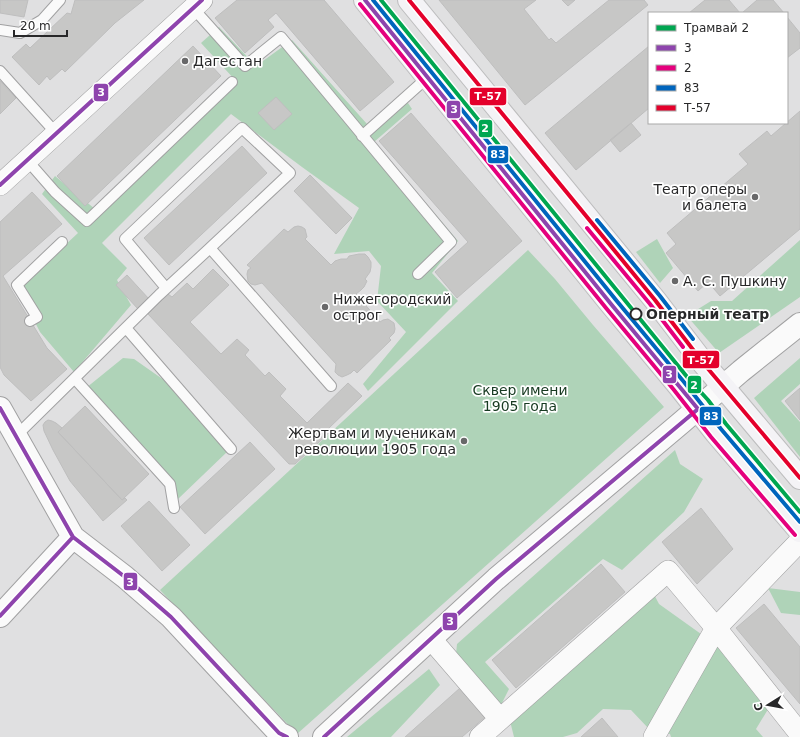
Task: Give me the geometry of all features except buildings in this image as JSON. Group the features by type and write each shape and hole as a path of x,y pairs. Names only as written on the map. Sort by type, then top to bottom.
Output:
{"main road":[{"path":"366,0 611,304 716,432 800,530"},
{"path":"409,0 654,300 704,364 800,478"},
{"path":"324,737 496,579 800,324"},
{"path":"0,408 74,537 171,616 279,733 287,737"},
{"path":"1,615 74,537"}],"street":[{"path":"0,185 198,4"},
{"path":"654,737 716,628 800,541"},
{"path":"480,737 668,571 716,628 800,734"},
{"path":"431,639 500,719"}],"lane":[{"path":"0,30 20,33 42,20 60,0"},
{"path":"198,4 245,66 280,37 450,242 418,274"},
{"path":"0,71 56,133"},
{"path":"362,136 428,77"},
{"path":"26,160 55,192 87,221 232,82"},
{"path":"16,436 166,288 290,173 242,128 125,239 166,288"},
{"path":"30,321 37,317 17,285 62,242"},
{"path":"210,248 332,386"},
{"path":"126,328 231,449"},
{"path":"75,379 170,484 174,508"}],"green space":[{"path":"219,27 256,66 292,40 367,124 402,94 412,109 374,142 458,241 432,273 458,301 368,391 363,384 406,332 377,301 381,266 369,251 334,254 359,208 231,114 102,243 127,268 117,280 131,305 74,372 40,332 18,289 78,233 42,194 55,176 101,214 236,81 201,43"},
{"path":"657,239 673,268 660,283 636,252"},
{"path":"800,240 800,297 719,353 687,316 711,301 732,301"},
{"name":"Сквер имени 1905 года","path":"528,250 555,279 664,407 297,734 160,590"},
{"path":"123,358 134,359 171,385 228,451 178,499 86,388"},
{"path":"800,358 800,384 781,401 800,422 800,457 754,398"},
{"path":"675,450 680,464 703,479 684,512 622,570 603,559 485,662 509,689 501,705 456,654 457,644"},
{"path":"647,581 659,604 701,634 717,637 770,706 756,729 763,737 671,737 670,734 649,729 631,710 603,709 577,733 563,737 514,737 510,721"},
{"path":"768,588 800,592 800,615 781,613"},
{"path":"429,669 440,685 391,737 347,737"}],"tram line":[{"name":"2","path":"381,0 688,378 708,400 726,424 800,512"}],"transit line":[{"name":"3","path":"0,185 202,0"},
{"name":"3","path":"324,737 496,579 698,409 365,0"},
{"name":"83","path":"373,0 721,429 800,522"},
{"name":"Т-57","path":"409,0 655,300 704,364 800,478"},
{"name":"2","path":"360,4 711,437 795,535"},
{"name":"83","path":"597,220 660,296 693,339"},
{"name":"2","path":"587,228 650,304 683,347"},
{"name":"3","path":"0,408 73,537 125,577 171,617 279,733 287,737"},
{"name":"3","path":"0,616 73,537"}],"place":[{"name":"Дагестан","path":"185,61"},
{"name":"Театр оперы и балета","path":"755,197"},
{"name":"А. С. Пушкину","path":"675,281"},
{"name":"Нижегородский острог","path":"325,307"},
{"name":"Оперный театр","path":"636,314"},
{"name":"Жертвам и мученикам революции 1905 года","path":"464,441"}]}
